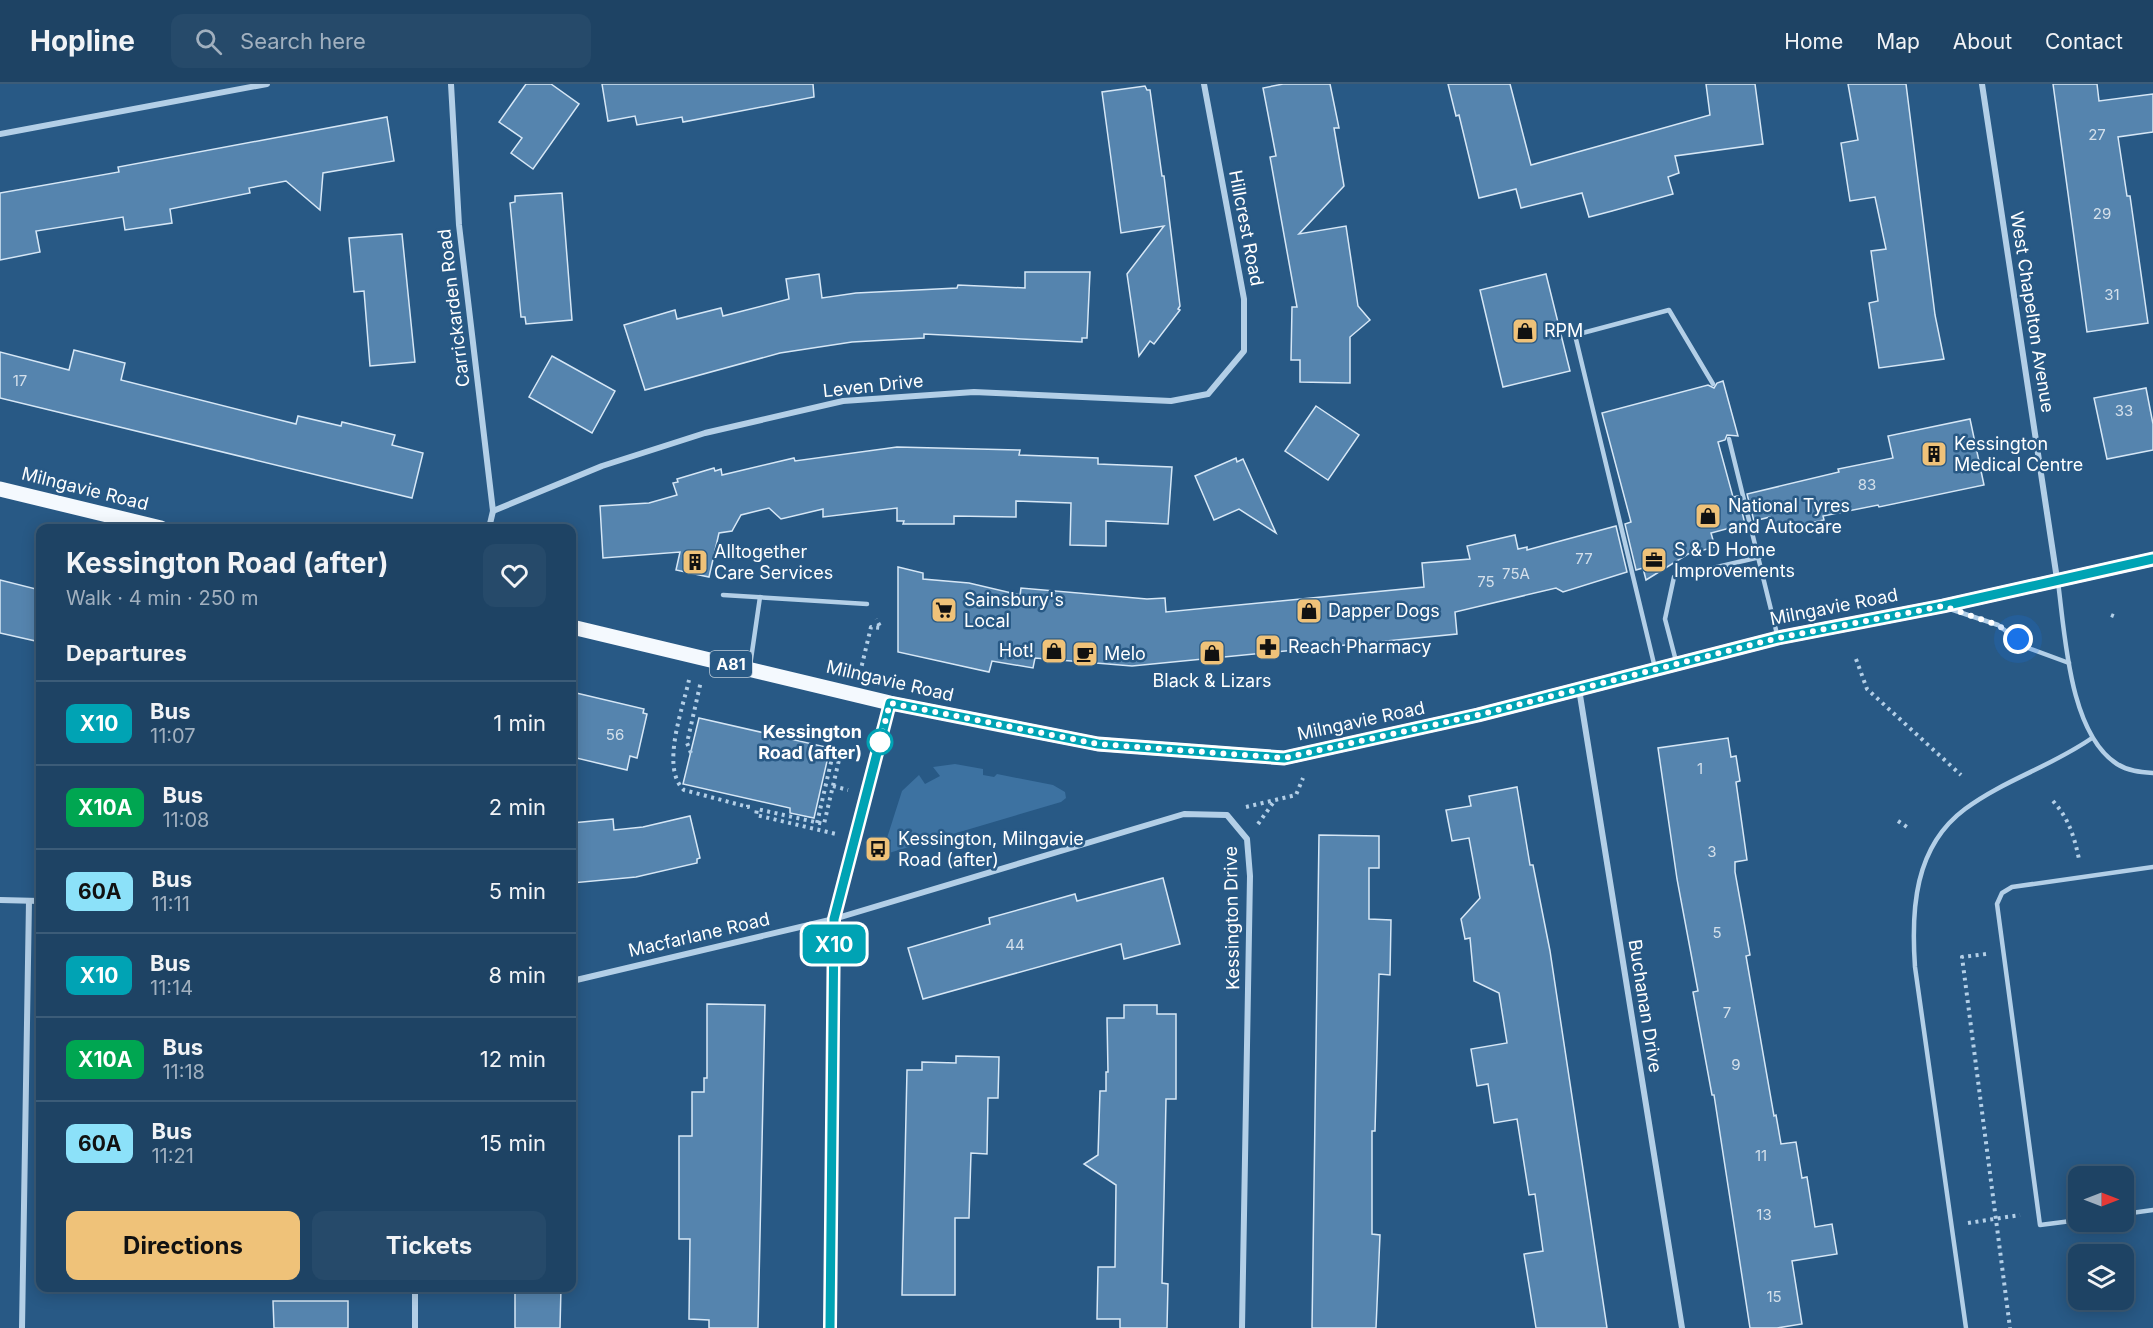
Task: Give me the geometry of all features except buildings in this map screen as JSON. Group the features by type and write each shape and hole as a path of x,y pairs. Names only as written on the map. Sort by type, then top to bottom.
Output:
{"main road":[{"name":"Milngavie Road","path":"0,489 144,524"},
{"name":"Milngavie Road","path":"576,628 890,703 1098,744 1284,758 1478,715 1778,638 1943,606 2153,558"}],"street":[{"path":"0,134 267,84"},
{"name":"Carrickarden Road","path":"451,84 459,225 492,511 490,524"},
{"name":"Hillcrest Road","path":"1204,84 1245,299 1244,351 1227,372"},
{"name":"West Chapelton Avenue","path":"1983,84 2057,580"},
{"name":"Leven Drive","path":"492,511 602,466 637,455 705,434 843,401 974,392 1171,400 1208,394 1227,372"},
{"name":"Buchanan Drive","path":"1579,688 1682,1328"},
{"path":"830,1328 834,919 890,703"},
{"name":"Kessington Drive","path":"834,919 1184,814 1227,815 1247,839 1250,876 1242,1328"},
{"path":"0,900 36,901"},
{"path":"22,1328 28,901"},
{"name":"Macfarlane Road","path":"576,980 834,919"},
{"path":"415,1292 415,1328"}],"lane":[{"path":"1655,669 1575,335 1669,310 1713,384"},
{"path":"1730,439 1778,638"},
{"path":"1677,663 1665,619 1674,577 1760,556"},
{"path":"2057,580 2069,663 2092,738 2116,763 2134,771 2153,773"},
{"path":"723,595 867,604"},
{"path":"750,668 760,597"},
{"path":"1943,606 1998,625 2028,648 2069,663"},
{"path":"1966,1328 1915,967 1912,930 1915,895 1922,866 1936,841 1965,809 2065,757 2092,738"},
{"path":"2068,1221 2040,1225 1997,904 2002,893 2012,887 2153,867"},
{"path":"2134,1213 2153,1210"}],"path":[{"path":"2110,615 2116,617"},
{"path":"854,694 872,627"},
{"path":"1856,659 1867,689 1961,775"},
{"path":"688,687 672,753 678,785 684,790 748,807 748,803"},
{"path":"691,753 687,743 699,690"},
{"path":"817,823 824,784 832,758 839,760 824,824 817,823 757,809 756,815 832,833"},
{"path":"1245,807 1273,803 1296,795 1300,785"},
{"path":"833,786 842,789"},
{"path":"2053,801 2066,816 2073,832 2082,877"},
{"path":"1260,821 1273,803"},
{"path":"1898,821 1910,829"},
{"path":"2003,951 1962,957 2010,1328"},
{"path":"1951,1225 2038,1212"}],"shaded area":[{"path":"955,764 983,769 983,775 994,777 997,774 1053,785 1065,792 1066,798 1061,802 882,855 884,848 889,849 891,840 887,838 902,791 919,775 925,784 940,776 933,767"}],"bus line":[{"name":"X10","path":"830,1328 834,919 890,703 1098,744 1284,758 1478,715 1778,638 1943,606 2153,559"}],"place":[{"name":"RPM","path":"1525,331"},
{"name":"Kessington Medical Centre","path":"1934,454"},
{"name":"National Tyres and Autocare","path":"1708,516"},
{"name":"S & D Home Improvements","path":"1654,560"},
{"name":"Alltogether Care Services","path":"695,562"},
{"name":"Sainsbury's Local","path":"944,610"},
{"name":"Dapper Dogs","path":"1309,611"},
{"name":"Reach Pharmacy","path":"1268,647"},
{"name":"Hot!","path":"1054,651"},
{"name":"Black & Lizars","path":"1212,653"},
{"name":"Melo","path":"1085,654"},
{"name":"Kessington Road (after)","path":"880,742"},
{"name":"Kessington, Milngavie Road (after)","path":"878,849"}],"route":[{"path":"880,742 890,703 1098,744 1284,758 1478,715 1778,638 1943,606 1998,625 2018,639"}]}
